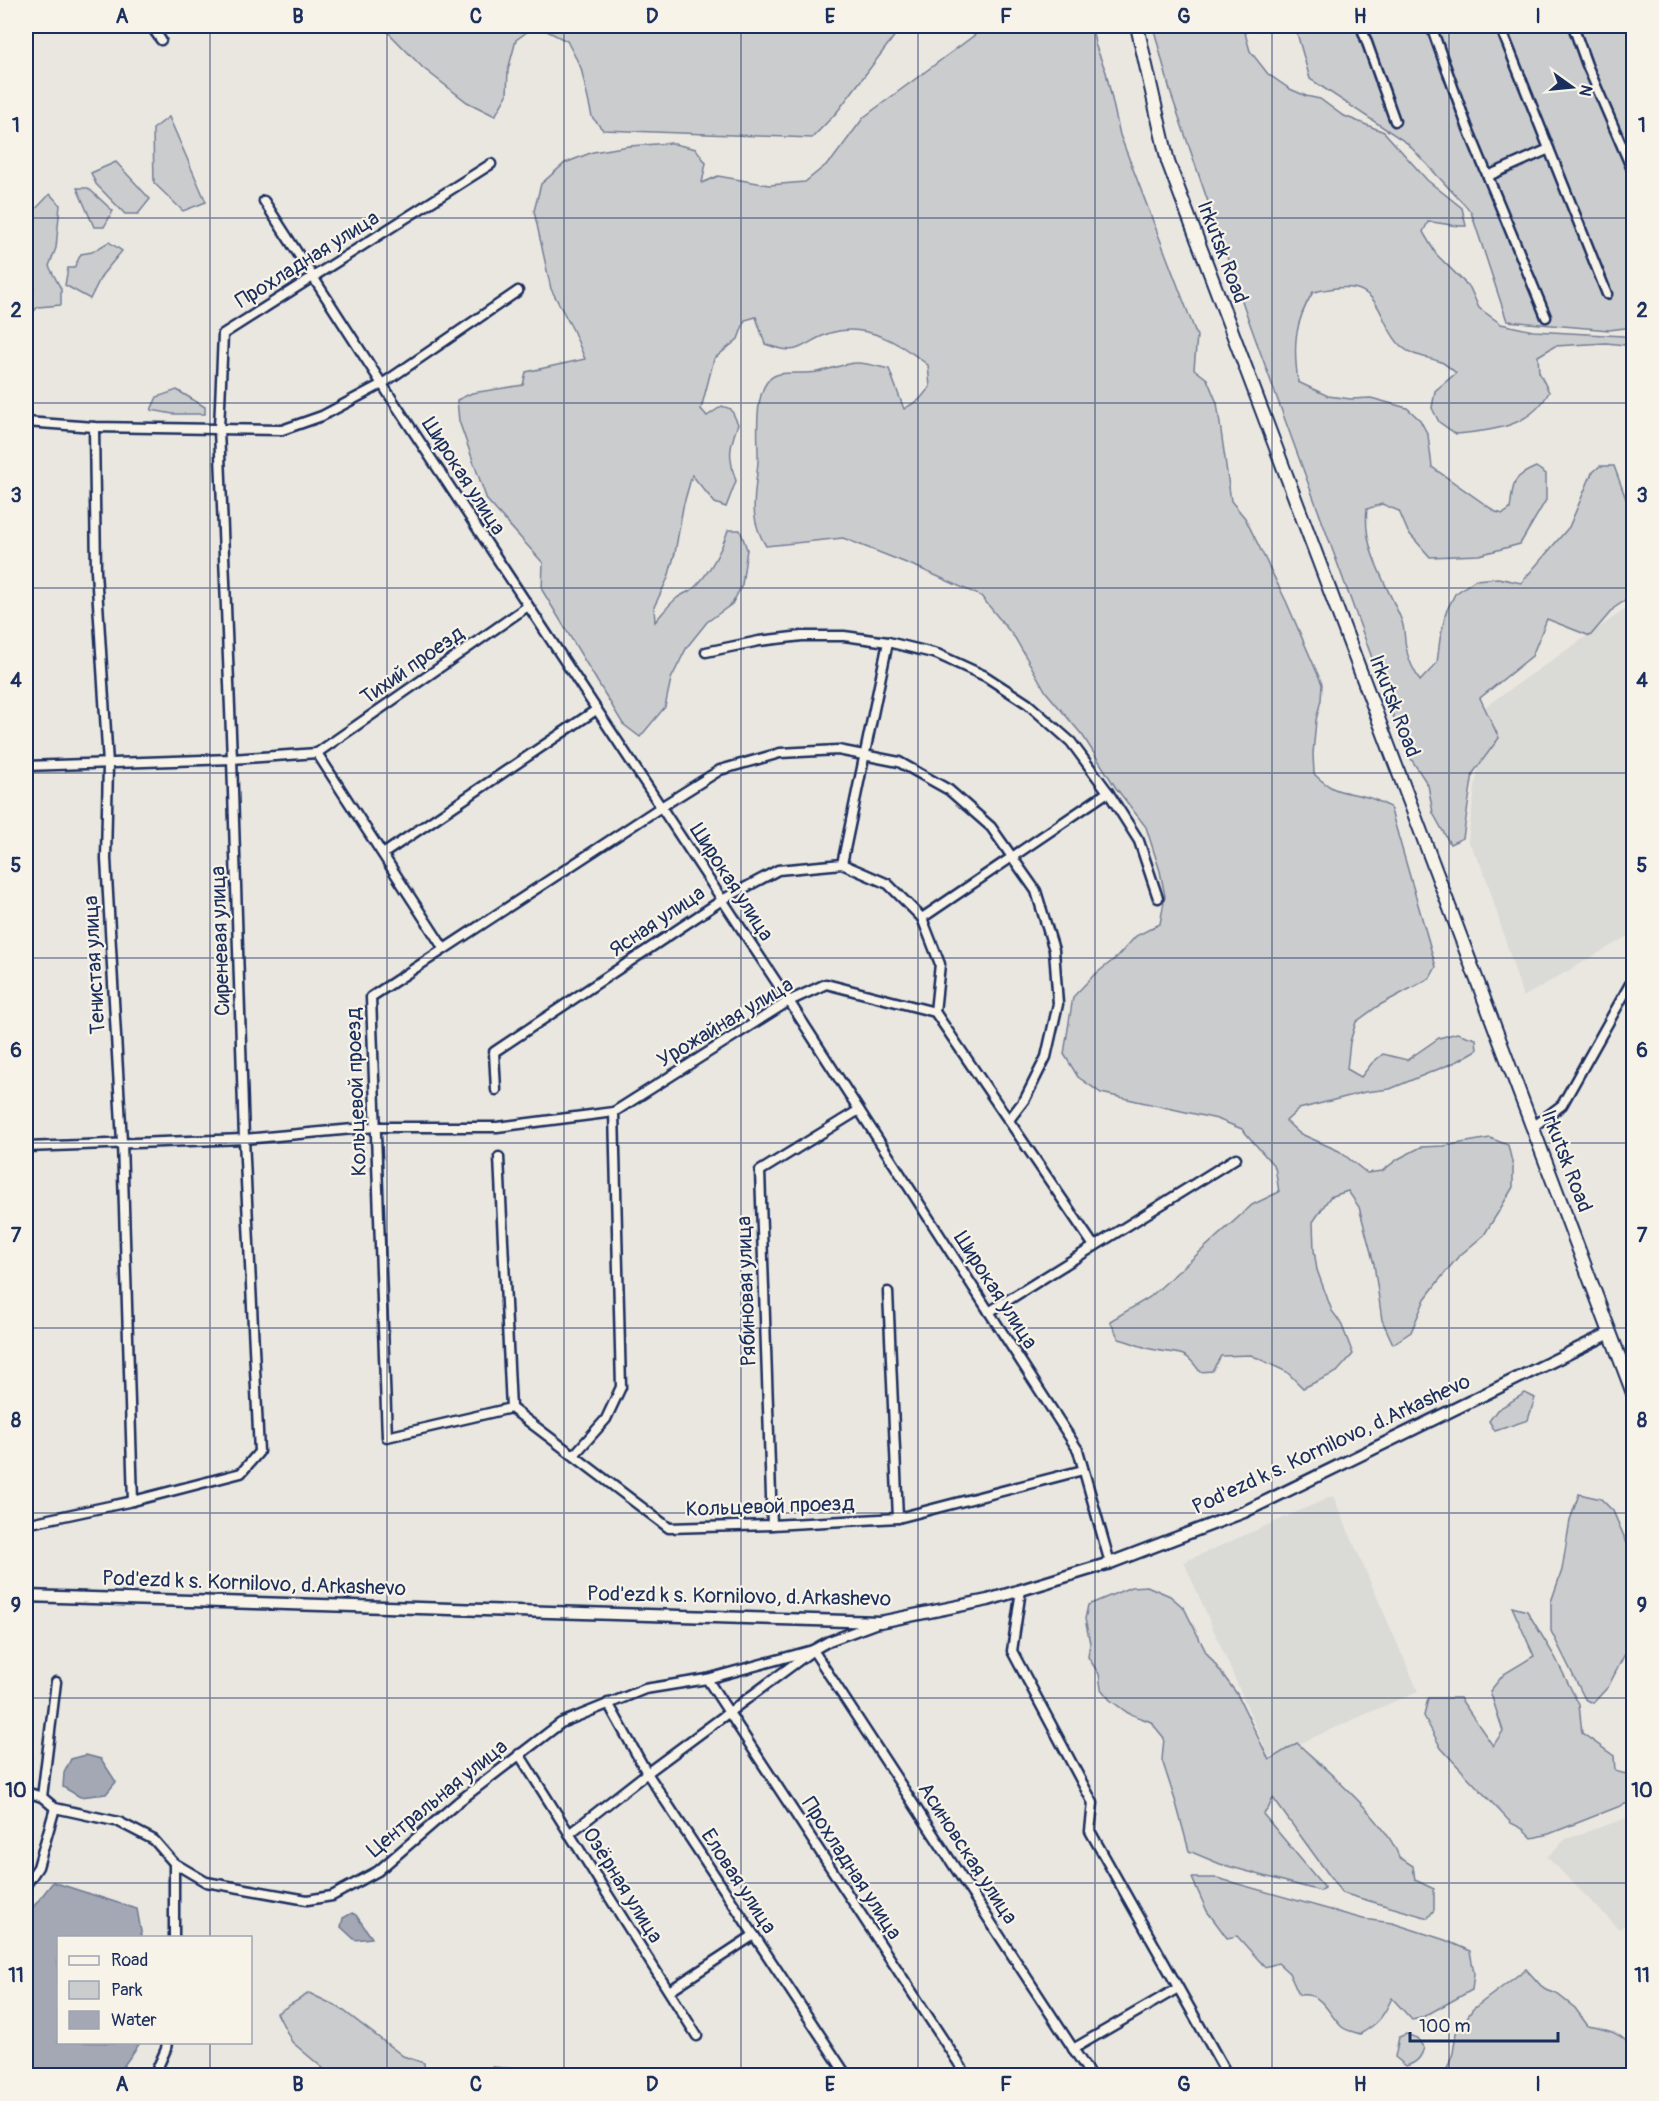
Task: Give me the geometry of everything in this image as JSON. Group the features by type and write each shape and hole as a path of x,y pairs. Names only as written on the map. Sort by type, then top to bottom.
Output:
{"main road":[{"name":"Irkutsk Road","path":"1137,26 1168,162 1634,1396"}],"street":[{"path":"151,26 161,40"},
{"path":"1361,26 1395,121"},
{"path":"1431,26 1467,126 1546,317"},
{"path":"1500,26 1607,294"},
{"path":"1573,26 1587,65 1634,174"},
{"path":"1488,176 1549,149"},
{"name":"Прохладная улица","path":"219,429 223,334 491,164"},
{"name":"Широкая улица","path":"264,201 312,278 789,1001 1078,1450 1110,1563"},
{"path":"26,422 94,427 282,430 322,416 382,384 518,291"},
{"name":"Тенистая улица","path":"94,427 96,571 108,764 106,859 122,1142 133,1502"},
{"name":"Сиреневая улица","path":"133,1502 241,1473 259,1452 244,1139 219,429"},
{"name":"Тихий проезд","path":"317,753 528,606"},
{"path":"706,652 759,641 802,636 844,636 888,642 937,654 985,676 1028,704 1071,742 1108,792 1139,841 1158,898"},
{"path":"842,864 888,642"},
{"path":"383,854 596,710"},
{"name":"Кольцевой проезд","path":"1009,1120 1026,1099 1046,1057 1058,1004 1054,950 1036,891 991,826 949,790 899,762 838,750 780,753 720,770 371,997 387,1437 511,1407 669,1528 898,1518 1083,1470"},
{"path":"26,766 232,759 317,753 444,949"},
{"path":"922,918 1108,792"},
{"name":"Ясная улица","path":"496,1090 494,1052 722,900 778,870 842,864 888,884 922,918 940,964 935,1012"},
{"path":"1533,1127 1562,1105 1634,977"},
{"name":"Урожайная улица","path":"614,1112 789,1001 826,984 935,1012"},
{"path":"935,1012 1094,1246"},
{"name":"Рябиновая улица","path":"772,1525 760,1171 859,1110"},
{"path":"26,1147 244,1139 375,1127 497,1127 614,1112 621,1387 606,1419 574,1455"},
{"path":"499,1157 511,1407"},
{"path":"989,1312 1236,1158"},
{"path":"888,1292 898,1518"},
{"name":"Pod'ezd k s. Kornilovo, d.Arkashevo","path":"26,1596 880,1622 988,1600 1110,1563 1244,1512 1610,1333"},
{"path":"26,1524 133,1502"},
{"path":"1021,1590 1012,1651 1093,1803 1090,1831 1228,2076"},
{"name":"Центральная улица","path":"26,1792 42,1797 55,1808 119,1822 154,1840 174,1863 206,1882 307,1900 332,1896 378,1871 458,1802 561,1723 645,1689 707,1679 813,1650 829,1641 880,1622"},
{"path":"569,1834 813,1650"},
{"name":"Асиновская улица","path":"813,1650 1091,2076"},
{"name":"Прохладная улица","path":"707,1679 967,2076"},
{"path":"42,1797 46,1784 56,1682"},
{"name":"Еловая улица","path":"608,1703 647,1773 847,2076"},
{"name":"Озёрная улица","path":"519,1754 697,2036"},
{"path":"26,1885 38,1867 55,1808"},
{"path":"174,1863 174,1936"},
{"path":"669,1991 754,1935"},
{"path":"1073,2049 1178,1988"},
{"path":"154,2076 167,2044"}],"shaded area":[{"path":"1633,604 1633,933 1523,997 1484,871 1468,841 1486,706"},
{"path":"1333,1496 1418,1691 1269,1757 1184,1562"},
{"path":"1633,1816 1633,1919 1619,1929 1547,1857 1566,1839"}],"green space":[{"path":"382,26 535,26 516,40 508,70 507,95 495,116 467,102 423,68"},
{"path":"537,26 902,26 837,112 812,138 603,130 592,117 581,68 567,41"},
{"path":"987,26 1092,26 1095,44 1106,72 1120,135 1197,336 1194,369 1207,379 1217,403 1231,501 1245,518 1286,601 1322,684 1316,720 1314,774 1334,789 1370,798 1390,807 1436,967 1430,978 1378,1006 1356,1022 1350,1042 1347,1069 1361,1077 1383,1054 1407,1060 1439,1038 1457,1033 1476,1039 1477,1050 1458,1061 1390,1089 1365,1092 1299,1109 1286,1121 1299,1133 1339,1151 1367,1173 1382,1171 1398,1159 1421,1147 1444,1146 1490,1138 1508,1145 1513,1166 1513,1187 1484,1235 1458,1257 1440,1279 1425,1299 1411,1332 1393,1344 1382,1320 1374,1264 1359,1207 1348,1191 1330,1197 1313,1222 1314,1250 1317,1270 1332,1311 1341,1323 1353,1354 1337,1372 1303,1388 1287,1372 1251,1355 1221,1356 1212,1371 1200,1372 1190,1359 1181,1354 1151,1349 1119,1339 1110,1321 1150,1297 1252,1205 1279,1192 1275,1167 1242,1129 1217,1119 1101,1093 1078,1077 1064,1054 1073,997 1093,976 1117,957 1136,936 1160,924 1165,896 1160,871 1146,827 1116,788 1083,736 1046,692 1015,638 981,596 843,538 766,546 756,525 754,505 758,461 758,412 760,398 770,378 780,374 817,372 852,363 873,365 889,369 904,409 919,400 930,387 928,365 894,342 857,330 830,333 793,350 777,348 765,344 756,317 745,320 738,339 714,359 701,409 707,416 722,406 731,409 738,424 731,452 736,481 726,507 715,503 692,475 668,578 654,607 655,622 674,601 694,588 705,576 719,553 728,530 740,530 747,549 742,585 732,604 707,622 687,647 671,679 665,707 640,737 623,724 542,590 543,563 487,500 459,421 457,400 472,393 523,385 526,372 585,359 573,330 551,289 534,211 541,184 565,163 593,152 670,143 696,149 706,163 702,183 718,176 769,185 805,182 832,160 864,117"},
{"path":"1153,26 1243,26 1250,51 1268,74 1290,89 1320,99 1342,115 1384,132 1427,180 1462,208 1466,226 1428,222 1423,232 1436,254 1470,288 1479,308 1501,324 1533,331 1623,336 1633,339 1625,345 1606,343 1555,346 1538,356 1539,372 1549,392 1532,413 1521,420 1496,429 1456,434 1439,422 1432,408 1435,391 1456,373 1443,363 1402,347 1369,296 1354,288 1345,287 1313,292 1302,314 1296,335 1298,382 1328,396 1351,399 1371,398 1407,408 1420,420 1428,435 1432,467 1496,512 1503,514 1510,509 1513,487 1517,478 1536,467 1546,474 1546,500 1520,544 1479,555 1430,557 1408,532 1399,511 1382,504 1367,509 1366,524 1372,552 1402,622 1408,656 1420,681 1437,663 1446,612 1455,594 1475,580 1498,578 1521,583 1569,527 1592,473 1600,466 1614,466 1633,518 1633,595 1614,608 1590,636 1547,619 1532,656 1480,698 1499,738 1473,773 1463,838 1450,844 1433,813 1428,785 1406,751 1250,324 1171,94"},
{"path":"1295,26 1633,26 1633,327 1609,330 1507,321 1471,212 1407,143 1310,79"},
{"path":"169,117 206,202 183,211 154,183 153,129"},
{"path":"116,162 150,199 138,214 125,214 96,184 91,173"},
{"path":"77,188 88,188 113,211 104,227 94,227"},
{"path":"50,194 60,205 56,248 49,266 61,289 61,305 38,307 26,319 26,294 34,287 26,285 26,219"},
{"path":"109,242 122,251 102,275 90,299 65,285 68,268 74,268 81,254 92,252"},
{"path":"177,390 205,407 205,414 173,414 151,410 157,397"},
{"path":"1525,1393 1535,1398 1528,1420 1495,1431 1489,1421 1497,1410"},
{"path":"1579,1494 1601,1499 1613,1511 1633,1557 1633,1638 1608,1687 1593,1703 1585,1699 1551,1631 1551,1602 1562,1570 1570,1520"},
{"path":"1147,1586 1170,1596 1184,1608 1206,1652 1237,1694 1269,1760 1297,1743 1369,1812 1392,1843 1399,1857 1413,1866 1415,1880 1434,1889 1434,1910 1428,1918 1342,1893 1273,1798 1263,1814 1325,1888 1320,1891 1220,1864 1189,1851 1162,1760 1164,1738 1151,1722 1128,1713 1110,1700 1101,1689 1099,1674 1088,1657 1090,1643 1085,1619 1088,1605 1131,1587"},
{"path":"1512,1607 1527,1611 1555,1657 1579,1705 1582,1733 1614,1756 1615,1771 1633,1776 1633,1801 1549,1834 1532,1838 1523,1829 1511,1823 1441,1748 1424,1716 1428,1698 1460,1698 1493,1746 1503,1731 1490,1691 1504,1674 1534,1656"},
{"path":"1192,1878 1217,1878 1363,1919 1392,1923 1445,1940 1470,1951 1474,1973 1472,1990 1421,2018 1412,2020 1392,1998 1383,2015 1371,2027 1360,2034 1348,2030 1342,2027 1319,2000 1307,1995 1299,1995 1289,1973 1278,1963 1265,1967 1237,1936 1227,1938 1207,1911"},
{"path":"1526,1969 1544,1989 1557,1994 1575,2008 1588,2026 1608,2030 1625,2040 1634,2054 1633,2075 1445,2075 1453,2053 1456,2033 1473,2009"},
{"path":"309,1993 340,2008 403,2056 424,2063 425,2075 331,2075 292,2042 277,2013"},
{"path":"1406,2034 1417,2038 1424,2048 1418,2060 1406,2066 1395,2057 1399,2037"},
{"path":"492,2067 525,2070 531,2075 490,2075"}],"water":[{"path":"86,1755 101,1759 116,1782 106,1794 80,1797 63,1787 64,1773 71,1759"},
{"path":"53,1882 137,1909 142,1936 57,1936 57,2044 139,2044 120,2071 70,2075 26,2075 26,1920 30,1911"},
{"path":"352,1913 356,1915 372,1938 355,1940 341,1927 343,1918"}]}
